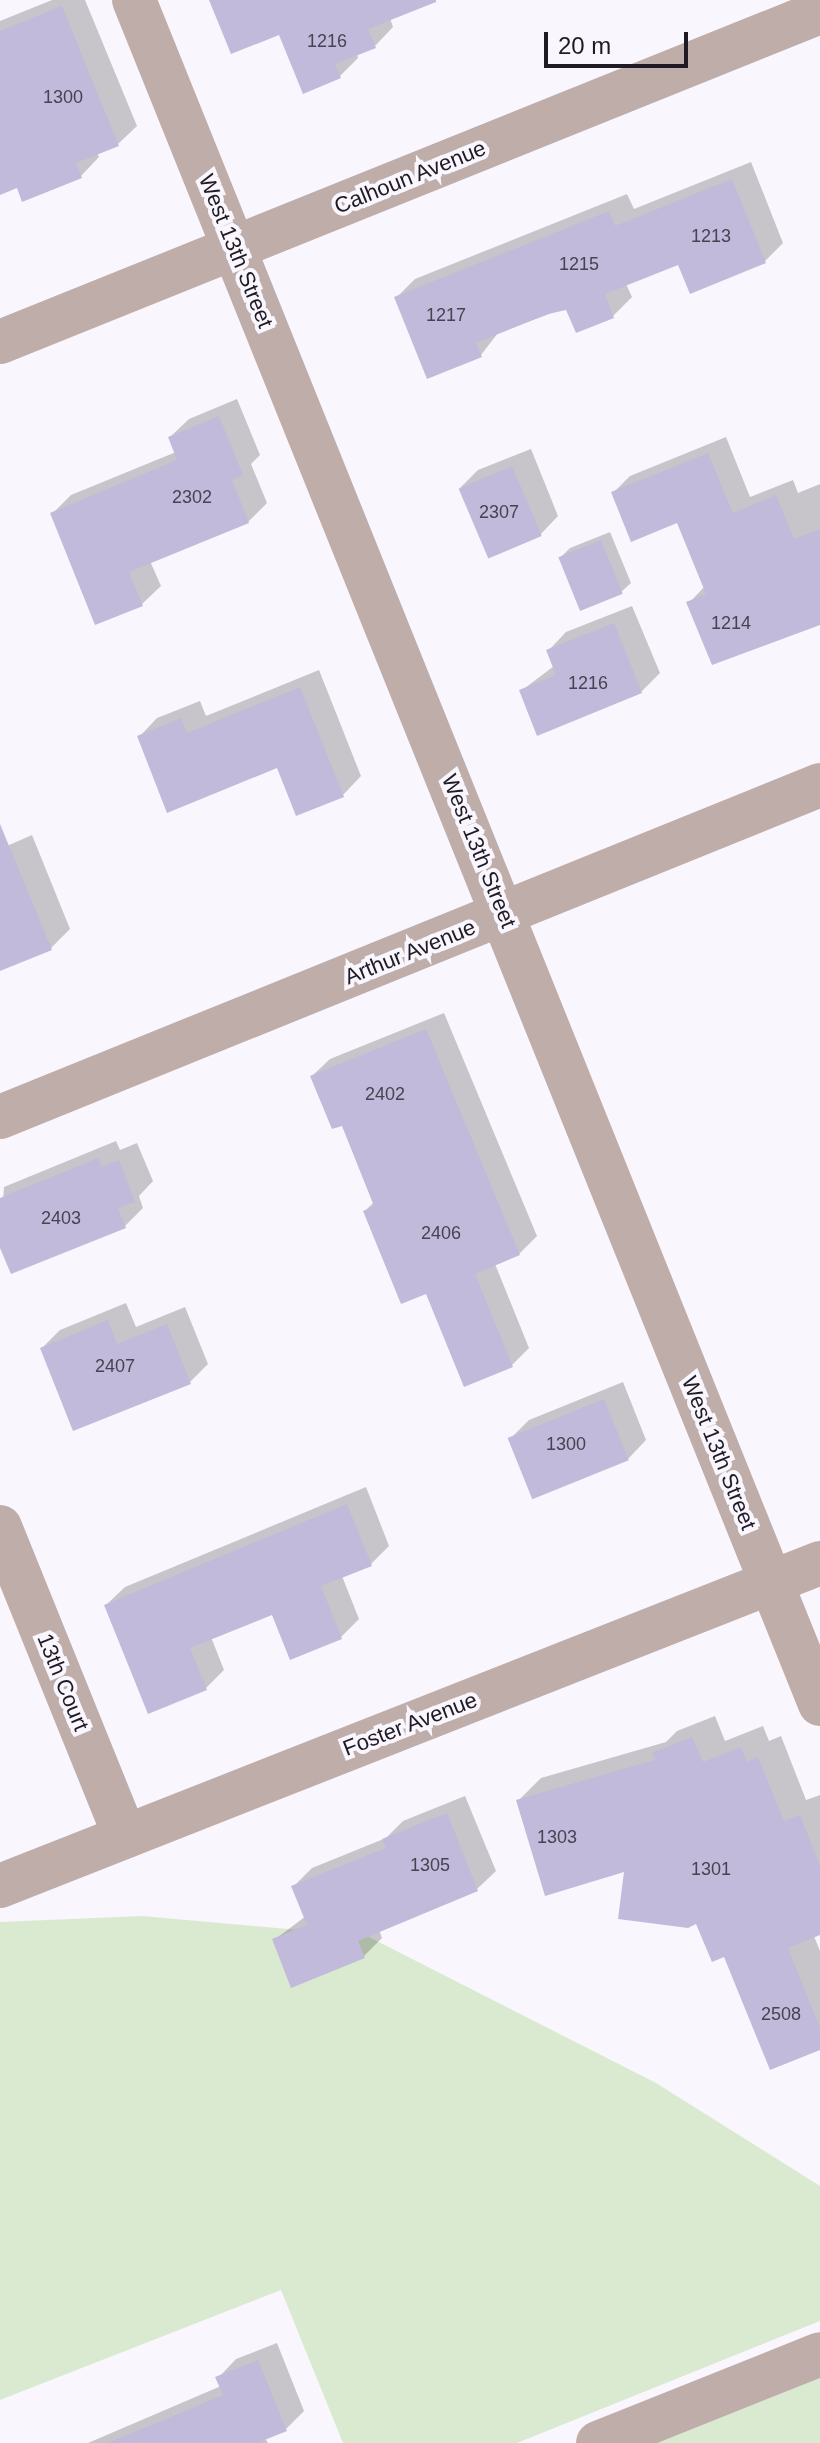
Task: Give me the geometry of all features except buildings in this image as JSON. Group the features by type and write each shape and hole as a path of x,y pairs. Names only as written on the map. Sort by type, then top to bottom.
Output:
{"street":[{"name":"West 13th Street","path":"134,0 820,1704"},
{"name":"Calhoun Avenue","path":"0,342 820,12"},
{"name":"Arthur Avenue","path":"0,1117 820,785"},
{"name":"13th Court","path":"0,1527 125,1837"},
{"name":"Foster Avenue","path":"0,1886 820,1563"},
{"path":"598,2443 820,2354"}],"green space":[{"path":"142,1916 367,1936 656,2083 820,2186 820,2321 517,2443 343,2443 281,2290 0,2400 0,1922"},
{"path":"820,2368 820,2443 634,2443"}]}
